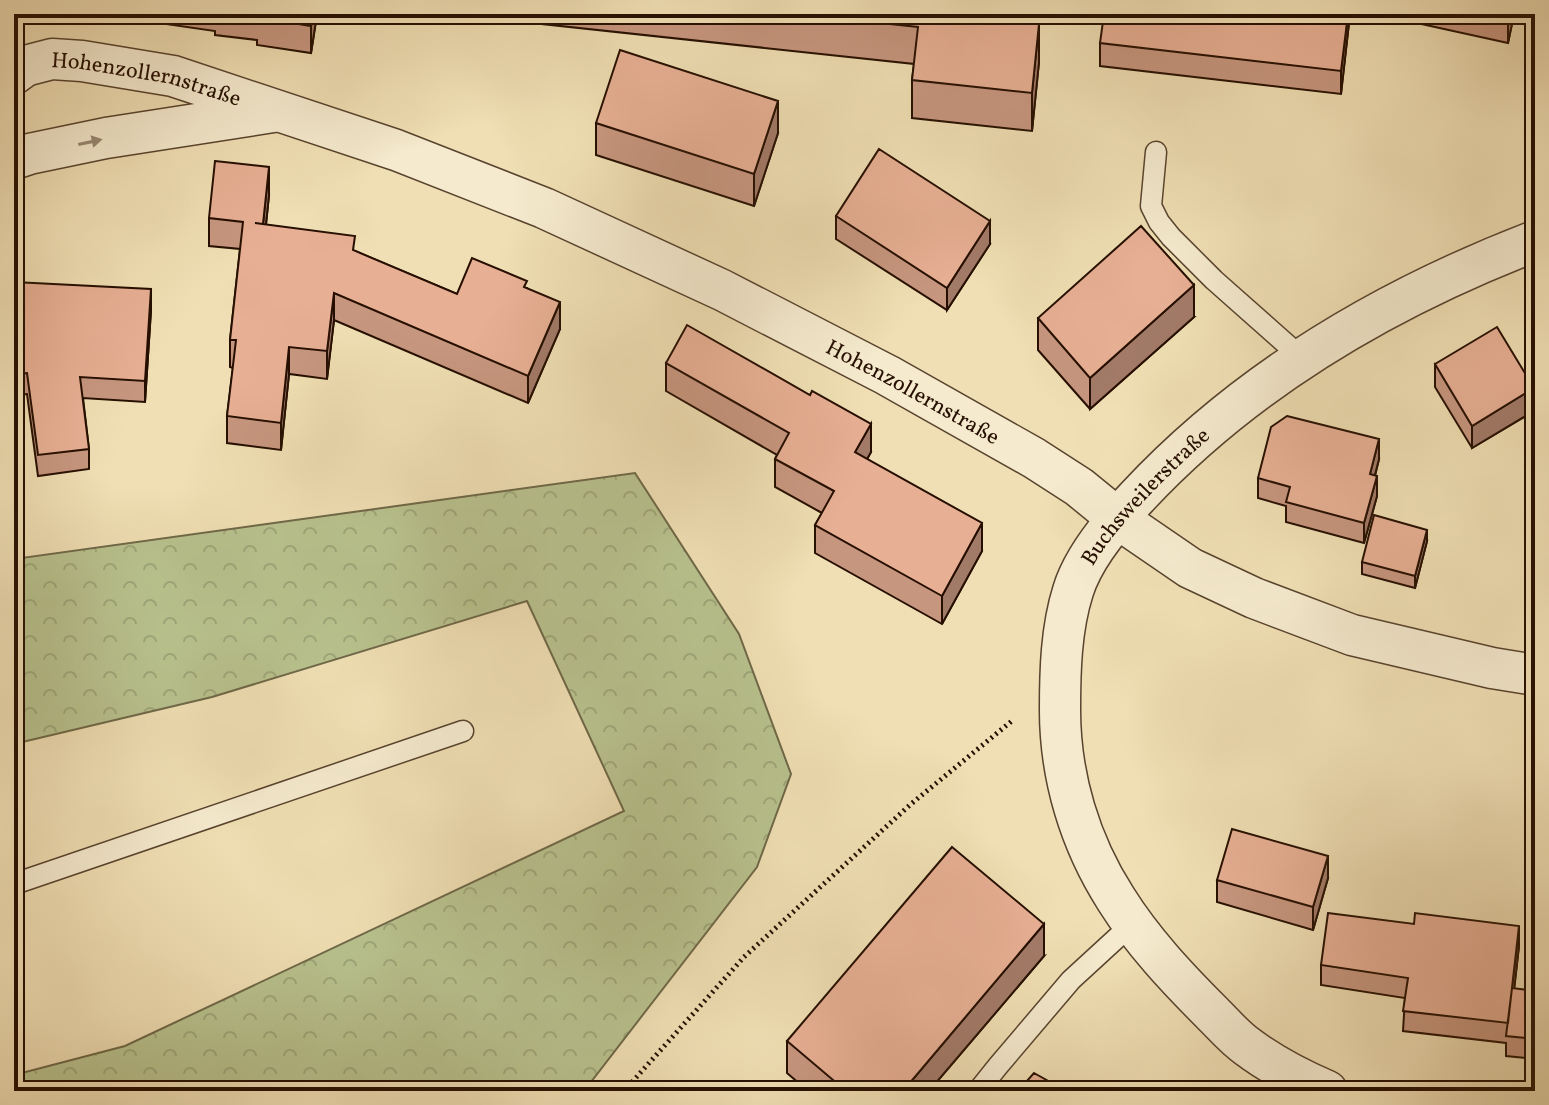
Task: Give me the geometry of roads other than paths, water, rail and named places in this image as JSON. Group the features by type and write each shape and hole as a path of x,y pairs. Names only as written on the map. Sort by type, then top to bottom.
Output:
{"street":[{"name":"Hohenzollernstraße","path":"14,74 25,66 52,59 173,76 396,150 544,208 722,290 887,375 1034,458 1190,568 1254,598 1352,635 1535,675"},
{"name":"Hohenzollernstraße","path":"14,159 106,138 281,110"},
{"name":"Buchsweilerstraße","path":"1327,1091 1295,1077 1246,1046 1177,979 1132,924 1104,881 1080,829 1067,781 1060,729 1064,635 1073,589 1088,560 1117,518 1164,468 1230,412 1302,358 1377,314 1437,282 1535,241"}],"lane":[{"path":"1156,152 1151,206 1159,222 1214,280 1302,358"},
{"path":"14,884 463,731"},
{"path":"978,1091 1071,980 1132,924"}]}
